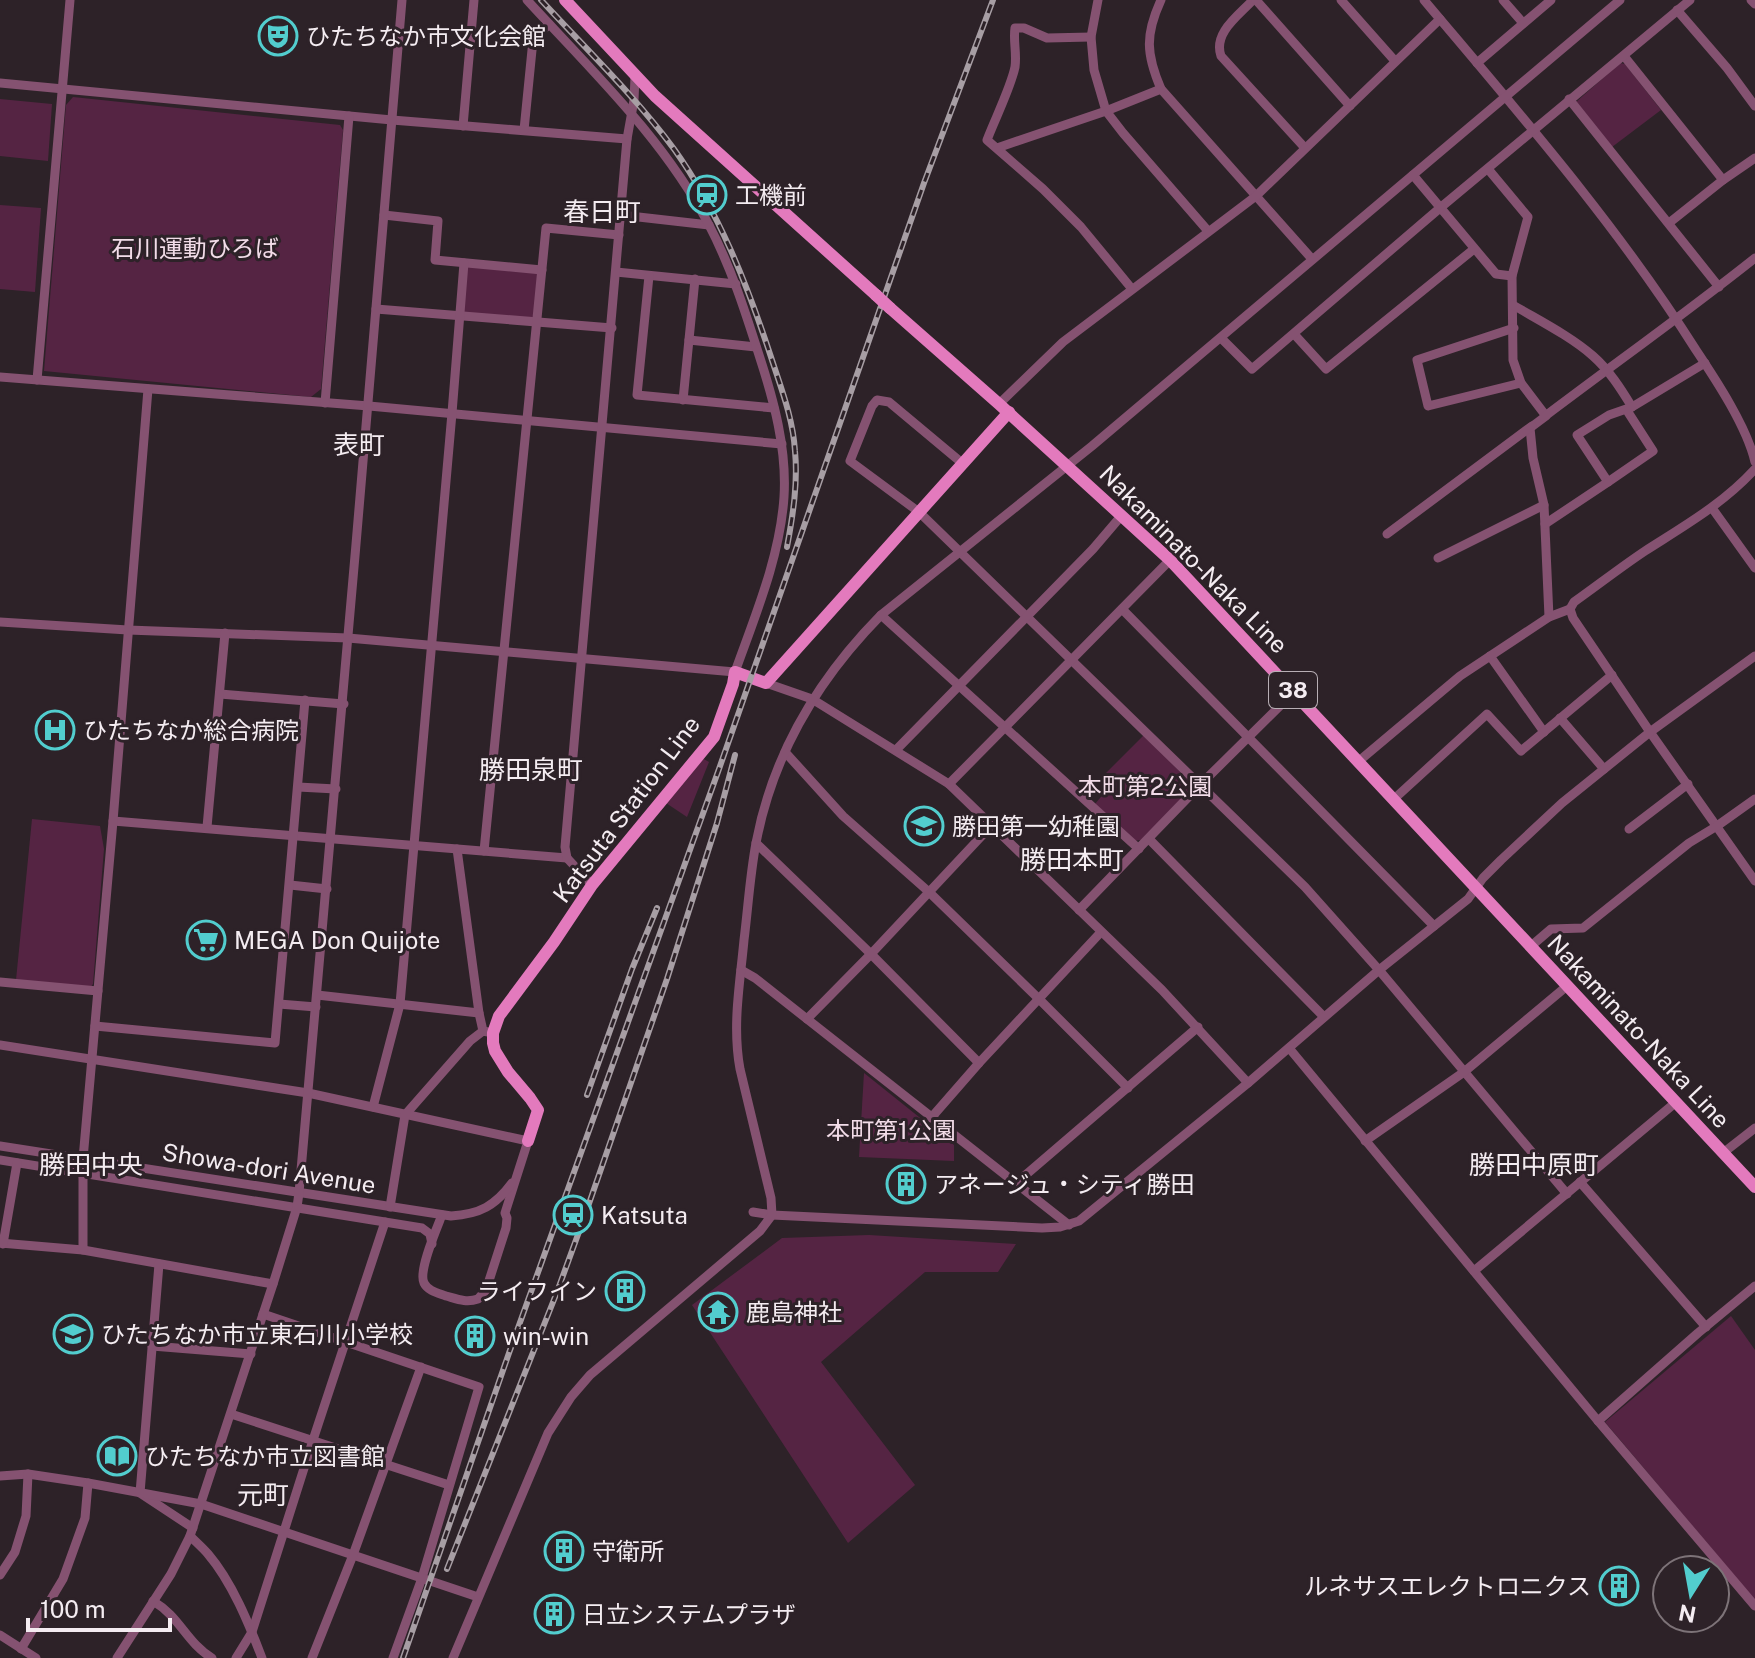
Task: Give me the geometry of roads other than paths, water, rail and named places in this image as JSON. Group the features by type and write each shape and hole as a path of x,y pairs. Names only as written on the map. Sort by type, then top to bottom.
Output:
{"main road":[{"name":"Nakaminato-Naka Line","path":"565,0 635,77 1170,560 1755,1187"},
{"path":"735,672 766,683 962,463 1004,408"},
{"name":"Katsuta Station Line","path":"488,1032 592,885 714,737 735,672"},
{"path":"488,1032 500,1061 538,1110 528,1141"}],"street":[{"path":"37,380 70,0"},
{"path":"117,1658 171,1574 192,1532 297,1207 344,704 402,0"},
{"path":"463,126 474,0"},
{"path":"0,622 348,638 735,672 767,579 784,500 782,444 756,347 736,284 709,225 655,142 527,0"},
{"path":"1098,0 1091,37 1094,70 1106,111 1208,231"},
{"path":"1161,0 1152,22 1148,48 1161,89 1312,259"},
{"path":"1305,148 1221,56 1218,46 1221,35 1254,0 1350,106"},
{"path":"1341,0 1395,61"},
{"path":"1424,0 1533,130 1677,320 1751,445 1755,462"},
{"path":"1503,0 1523,23"},
{"path":"1477,63 1551,0"},
{"path":"453,1658 548,1433 571,1397 609,1357 752,1238 772,1215 771,1198 736,1049 736,1018 756,843 769,792 812,699 855,642 881,615 1221,338 1620,0"},
{"path":"1221,338 1252,369 1690,0"},
{"path":"1677,10 1755,106"},
{"path":"1004,408 1063,342 1256,196 1440,19"},
{"path":"524,130 533,40 549,24"},
{"path":"1091,37 1047,38 1024,28 1015,28 1015,69 987,140 1081,227 1132,289"},
{"path":"1624,56 1723,180"},
{"path":"592,885 567,858 565,847 635,77"},
{"path":"0,83 627,139"},
{"path":"997,148 1161,89"},
{"path":"1569,99 1719,287"},
{"path":"325,403 349,116"},
{"path":"1669,223 1755,158"},
{"path":"1488,169 1528,217 1512,276 1513,360 1521,383 1546,416"},
{"path":"1413,175 1496,274 1512,276"},
{"path":"384,215 438,221 435,260 542,270"},
{"path":"621,215 709,225"},
{"path":"484,851 546,228 619,235"},
{"path":"1294,334 1326,369 1474,249"},
{"path":"1387,534 1677,320 1755,258"},
{"path":"373,1107 400,1004 464,263"},
{"path":"616,272 736,284"},
{"path":"649,276 637,395 774,408"},
{"path":"683,400 695,279"},
{"path":"1513,305 1594,357 1606,370 1653,451 1545,524"},
{"path":"376,309 612,328"},
{"path":"1514,328 1417,360 1428,406 1521,383"},
{"path":"689,340 756,347"},
{"path":"1608,482 1577,435 1705,363"},
{"path":"0,377 452,413 782,444"},
{"path":"83,1250 83,1159 148,389"},
{"path":"962,463 889,402 877,400 850,461 919,512 1305,887 1379,970 1567,1194"},
{"path":"1530,428 1533,458 1544,505 1549,617"},
{"path":"1359,761 1460,676 1549,617 1570,609 1574,602 1642,553 1712,508 1738,488 1755,469"},
{"path":"1438,558 1544,505"},
{"path":"1712,508 1755,568"},
{"path":"896,750 1093,549 1122,515"},
{"path":"949,784 1170,560"},
{"path":"1122,609 1434,926"},
{"path":"1570,609 1650,732 1755,881"},
{"path":"881,615 1139,849"},
{"path":"207,827 225,633"},
{"path":"1490,656 1544,732"},
{"path":"753,1212 1042,1228 1079,1221 1468,899 1483,878 1562,803 1650,732 1755,656"},
{"path":"1394,799 1487,714 1521,751 1612,675"},
{"path":"766,683 812,699 949,784 1162,990 1248,1083"},
{"path":"1079,910 1294,692"},
{"path":"220,694 344,704"},
{"path":"95,1026 275,1043 305,700"},
{"path":"1560,718 1604,769"},
{"path":"785,752 843,816 929,892 1128,1088"},
{"path":"1629,829 1688,784"},
{"path":"298,787 336,789"},
{"path":"1530,947 1551,929 1583,928 1689,843 1755,799"},
{"path":"113,821 567,858"},
{"path":"807,1019 991,826"},
{"path":"1149,839 1324,1017"},
{"path":"756,843 979,1063"},
{"path":"390,1207 405,1115 470,1041 488,1032 479,1013 457,849"},
{"path":"290,885 327,889"},
{"path":"931,1118 1101,932"},
{"path":"741,970 1069,1225"},
{"path":"0,982 98,991"},
{"path":"1365,1141 1464,1072 1567,986"},
{"path":"317,995 479,1013"},
{"path":"279,1004 316,1007"},
{"path":"1015,1184 1198,1027"},
{"path":"0,1045 308,1093 528,1141 505,1213 506,1228 486,1290 478,1299 465,1301 429,1290 424,1284 422,1273 442,1215"},
{"path":"1289,1048 1755,1606"},
{"path":"1474,1271 1675,1103"},
{"path":"1723,1153 1755,1128"},
{"name":"Showa-dori Avenue","path":"0,1146 442,1215 466,1214 489,1207"},
{"name":"Showa-dori Avenue","path":"0,1160 422,1228 430,1234 432,1244"},
{"path":"17,1163 2,1244 83,1250 273,1284"},
{"path":"489,1207 504,1195 514,1181"},
{"path":"1580,1182 1706,1327"},
{"path":"489,1207 505,1213"},
{"path":"236,1658 252,1632 385,1222"},
{"path":"140,1493 159,1264"},
{"path":"1598,1421 1755,1286"},
{"path":"263,1314 479,1387 422,1578 393,1658"},
{"path":"152,1346 251,1354"},
{"path":"312,1658 421,1367"},
{"path":"231,1414 449,1485"},
{"path":"0,1476 28,1474 201,1504 478,1597"},
{"path":"0,1575 15,1552 26,1516 28,1474"},
{"path":"21,1649 63,1579 85,1518 88,1483"},
{"path":"140,1493 192,1532 230,1589 262,1658"},
{"path":"153,1601 180,1625 198,1649 212,1658"},
{"path":"0,1635 36,1658"}],"railway":[{"path":"541,0 659,129 705,198 730,249 762,330 792,427 796,475 787,547"},
{"path":"403,1658 924,183 993,0"},
{"path":"447,1569 584,1218 667,979 717,823 735,755"},
{"path":"587,1095 657,908"}],"place":[{"name":"ひたちなか市文化会館","path":"278,36"},
{"name":"工機前","path":"707,195"},
{"name":"ひたちなか総合病院","path":"55,730"},
{"name":"勝田第一幼稚園","path":"924,826"},
{"name":"MEGA Don Quijote","path":"206,940"},
{"name":"アネージュ・シティ勝田","path":"906,1184"},
{"name":"Katsuta","path":"573,1215"},
{"name":"ライフイン","path":"625,1291"},
{"name":"鹿島神社","path":"718,1312"},
{"name":"ひたちなか市立東石川小学校","path":"73,1334"},
{"name":"win-win","path":"475,1336"},
{"name":"ひたちなか市立図書館","path":"117,1456"},
{"name":"守衛所","path":"564,1551"},
{"name":"ルネサスエレクトロニクス","path":"1619,1586"},
{"name":"日立システムプラザ","path":"554,1614"}],"district":[{"name":"春日町","path":"602,211"},
{"name":"表町","path":"359,444"},
{"name":"勝田泉町","path":"531,769"},
{"name":"勝田本町","path":"1072,859"},
{"name":"勝田中央","path":"91,1164"},
{"name":"勝田中原町","path":"1534,1164"},
{"name":"元町","path":"263,1494"}],"park label":[{"name":"石川運動ひろば","path":"195,248"},
{"name":"本町第2公園","path":"1145,786"},
{"name":"本町第1公園","path":"891,1130"}]}
